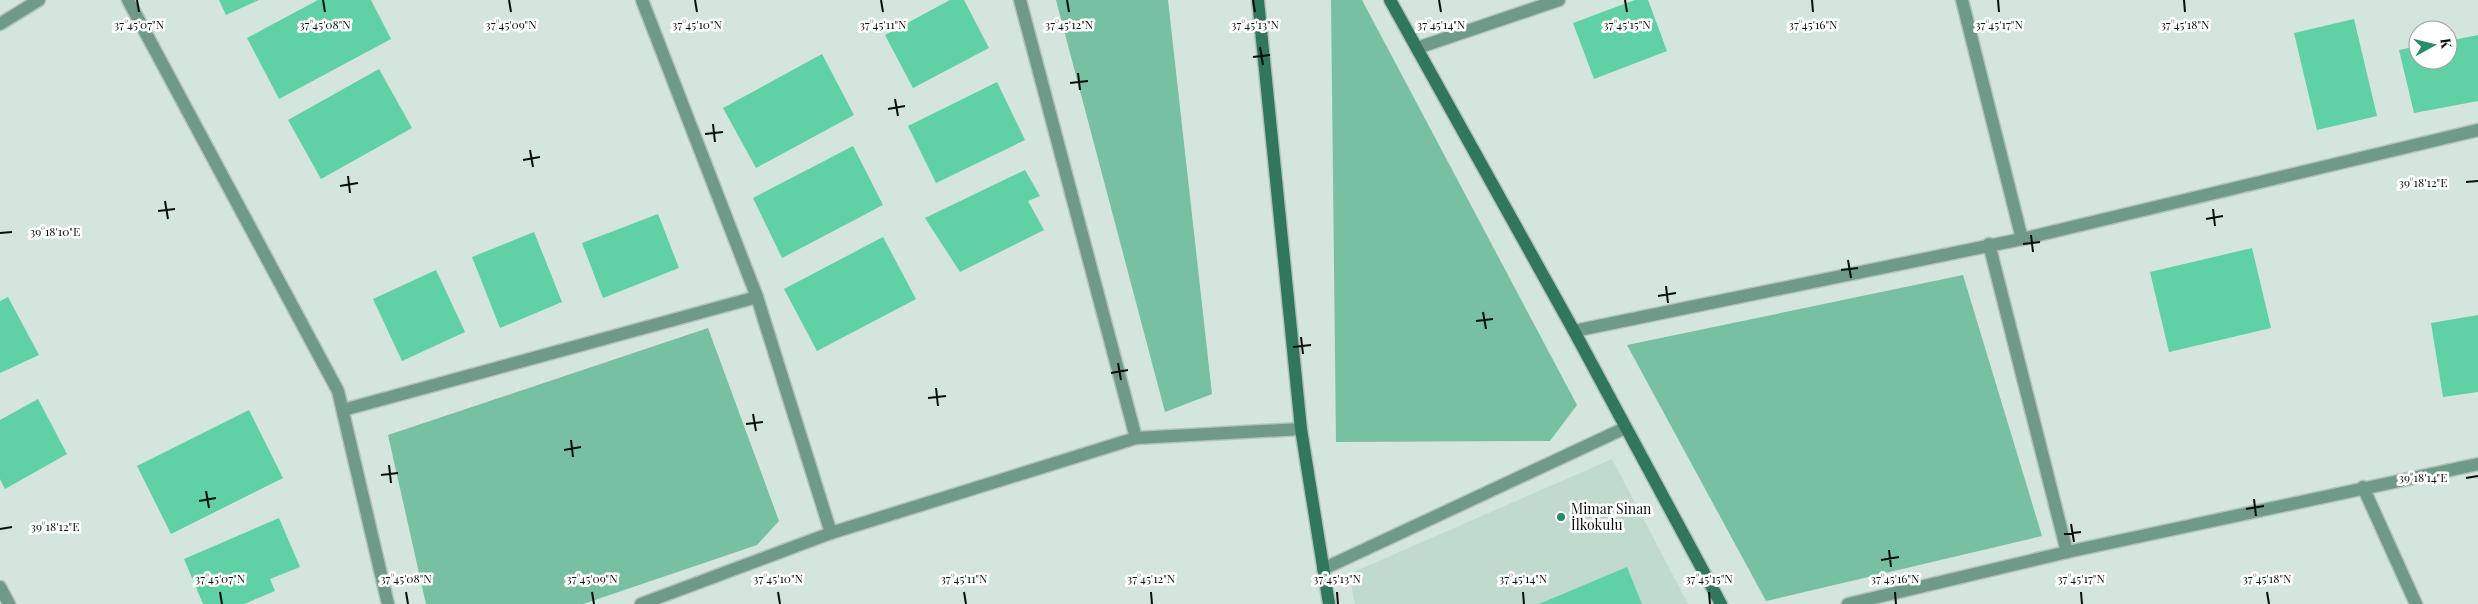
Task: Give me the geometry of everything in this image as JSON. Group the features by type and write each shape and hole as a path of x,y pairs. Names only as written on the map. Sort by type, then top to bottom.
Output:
{"street":[{"path":"0,24 38,0"},
{"path":"128,0 338,391 388,604"},
{"path":"642,0 757,297 830,533"},
{"path":"1020,0 1136,438"},
{"path":"1258,0 1301,429 1329,604"},
{"path":"1390,0 1574,331 1721,604"},
{"path":"1417,48 1559,0"},
{"path":"1962,0 2022,239"},
{"path":"1574,331 1989,244 2022,239 2478,130"},
{"path":"1989,244 2067,552"},
{"path":"343,410 757,297"},
{"path":"1323,569 1625,428"},
{"path":"641,604 830,533 1136,438 1301,429"},
{"path":"1848,604 2067,552 2363,487 2478,464"},
{"path":"2363,487 2413,603"},
{"path":"0,587 9,604"}],"shaded area":[{"name":"Mimar Sinan İlkokulu","path":"1612,459 1688,604 1355,604 1349,574"}],"green space":[{"path":"1056,0 1168,0 1212,394 1165,412"},
{"path":"1331,0 1362,0 1577,405 1550,441 1336,442"},
{"path":"1963,275 2042,536 1766,601 1627,345"},
{"path":"708,328 779,521 757,545 583,604 426,604 388,435"}],"building":[{"path":"219,0 259,0 226,15"},
{"path":"318,0 371,0 391,39 279,99 247,38"},
{"path":"950,0 964,0 989,48 913,88 885,35"},
{"path":"1635,0 1648,0 1667,51 1594,79 1573,23"},
{"path":"2354,19 2377,116 2317,130 2294,33"},
{"path":"2478,35 2478,101 2414,113 2399,50 2408,48 2408,70 2458,70 2458,39"},
{"path":"822,54 854,115 756,168 723,108"},
{"path":"379,69 412,128 321,179 288,120"},
{"path":"997,82 1025,140 936,183 908,126"},
{"path":"853,146 883,205 782,258 753,198"},
{"path":"1025,170 1040,196 1028,201 1044,230 960,272 925,218"},
{"path":"658,214 679,268 603,298 582,243"},
{"path":"534,232 562,302 500,328 472,257"},
{"path":"883,237 916,299 817,351 784,289"},
{"path":"2252,248 2271,328 2169,352 2150,272"},
{"path":"436,270 465,332 402,361 373,299"},
{"path":"8,297 39,355 0,373 0,301"},
{"path":"2478,315 2478,392 2443,397 2431,323"},
{"path":"38,399 67,454 5,489 0,479 0,420"},
{"path":"249,410 283,478 171,534 137,466"},
{"path":"279,518 300,567 270,579 275,591 244,604 203,604 184,559"},
{"path":"1627,567 1642,604 1539,604"}],"place":[{"name":"Mimar Sinan İlkokulu","path":"1561,517"}]}
